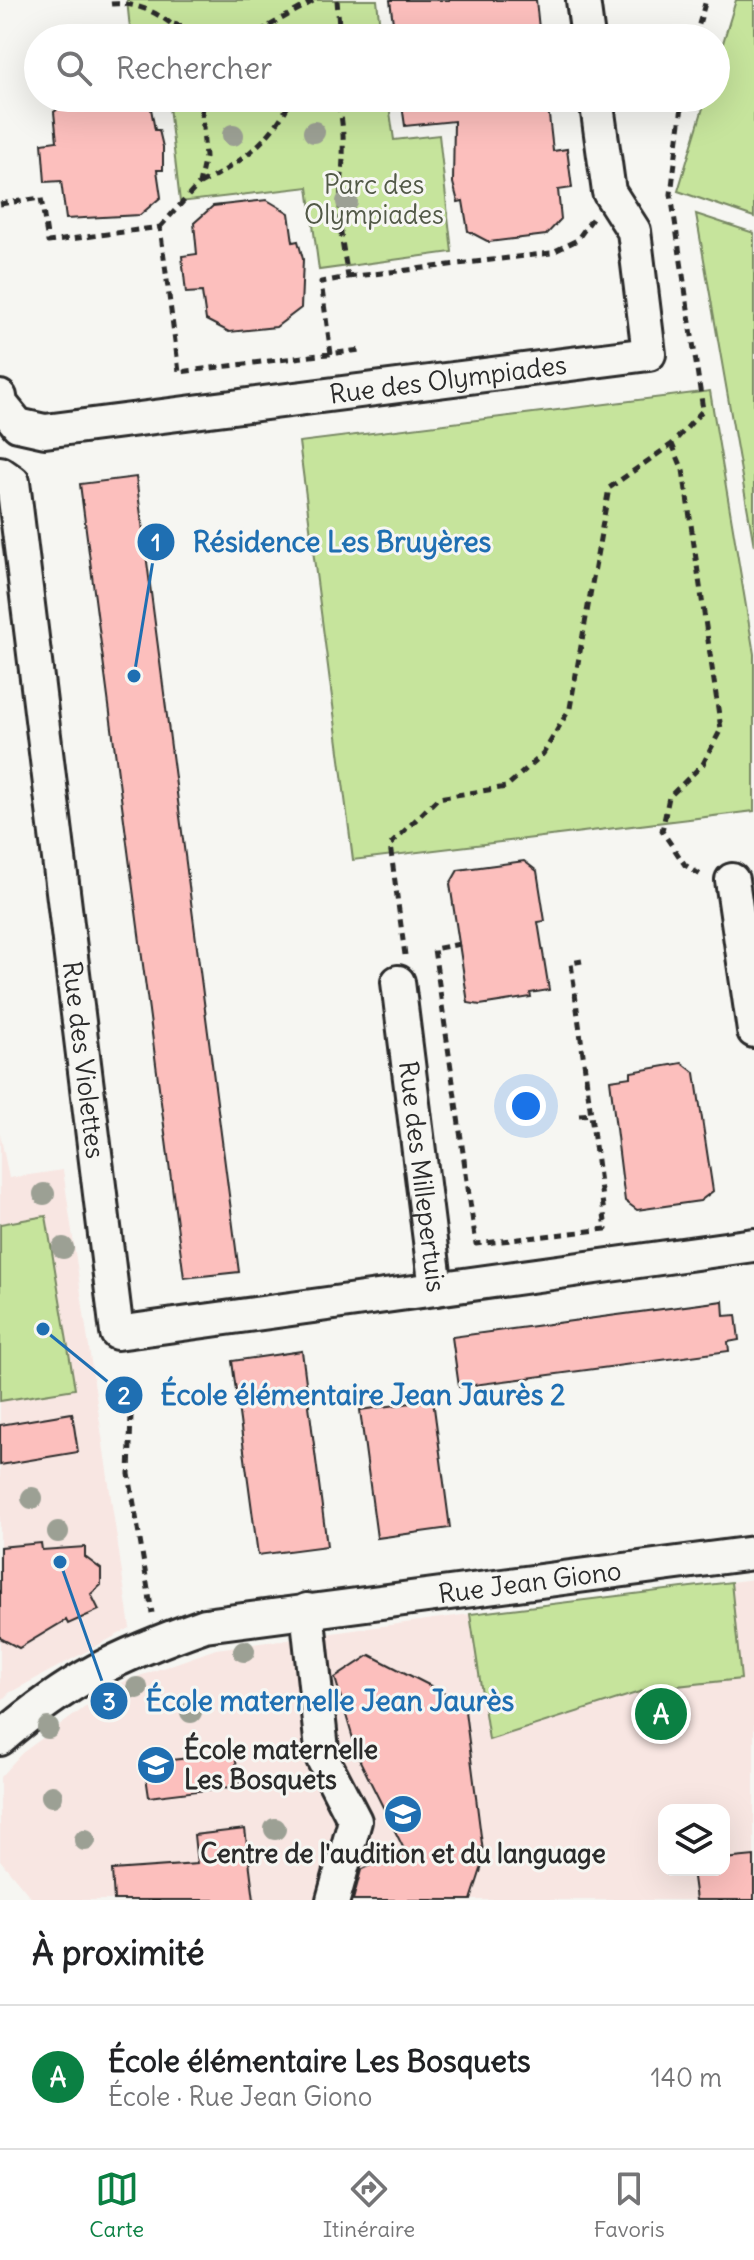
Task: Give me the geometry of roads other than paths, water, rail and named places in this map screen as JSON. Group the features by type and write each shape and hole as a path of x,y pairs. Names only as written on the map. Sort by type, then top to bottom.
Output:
{"street":[{"path":"583,0 586,24"},
{"name":"Rue des Olympiades","path":"0,397 1,404 18,425 45,431 649,354 634,231 609,192 598,112"},
{"name":"Rue des Violettes","path":"0,473 13,482 117,1333 436,1289"},
{"path":"732,880 754,1031"},
{"name":"Rue des Millepertuis","path":"398,982 436,1289 754,1245"},
{"name":"Rue Jean Giono","path":"0,1739 50,1696 131,1651 205,1625 754,1553"},
{"path":"307,1610 323,1759 355,1821 333,1900"}],"place":[{"name":"Résidence Les Bruyères","path":"134,676"},
{"name":"École élémentaire Jean Jaurès 2","path":"43,1329"},
{"name":"École maternelle Jean Jaurès","path":"60,1562"},
{"name":"École élémentaire Les Bosquets","path":"661,1714"},
{"name":"École maternelle Les Bosquets","path":"156,1765"},
{"name":"Centre de l'audition et du language","path":"403,1814"}],"park label":[{"name":"Parc des Olympiades","path":"374,200"}]}
